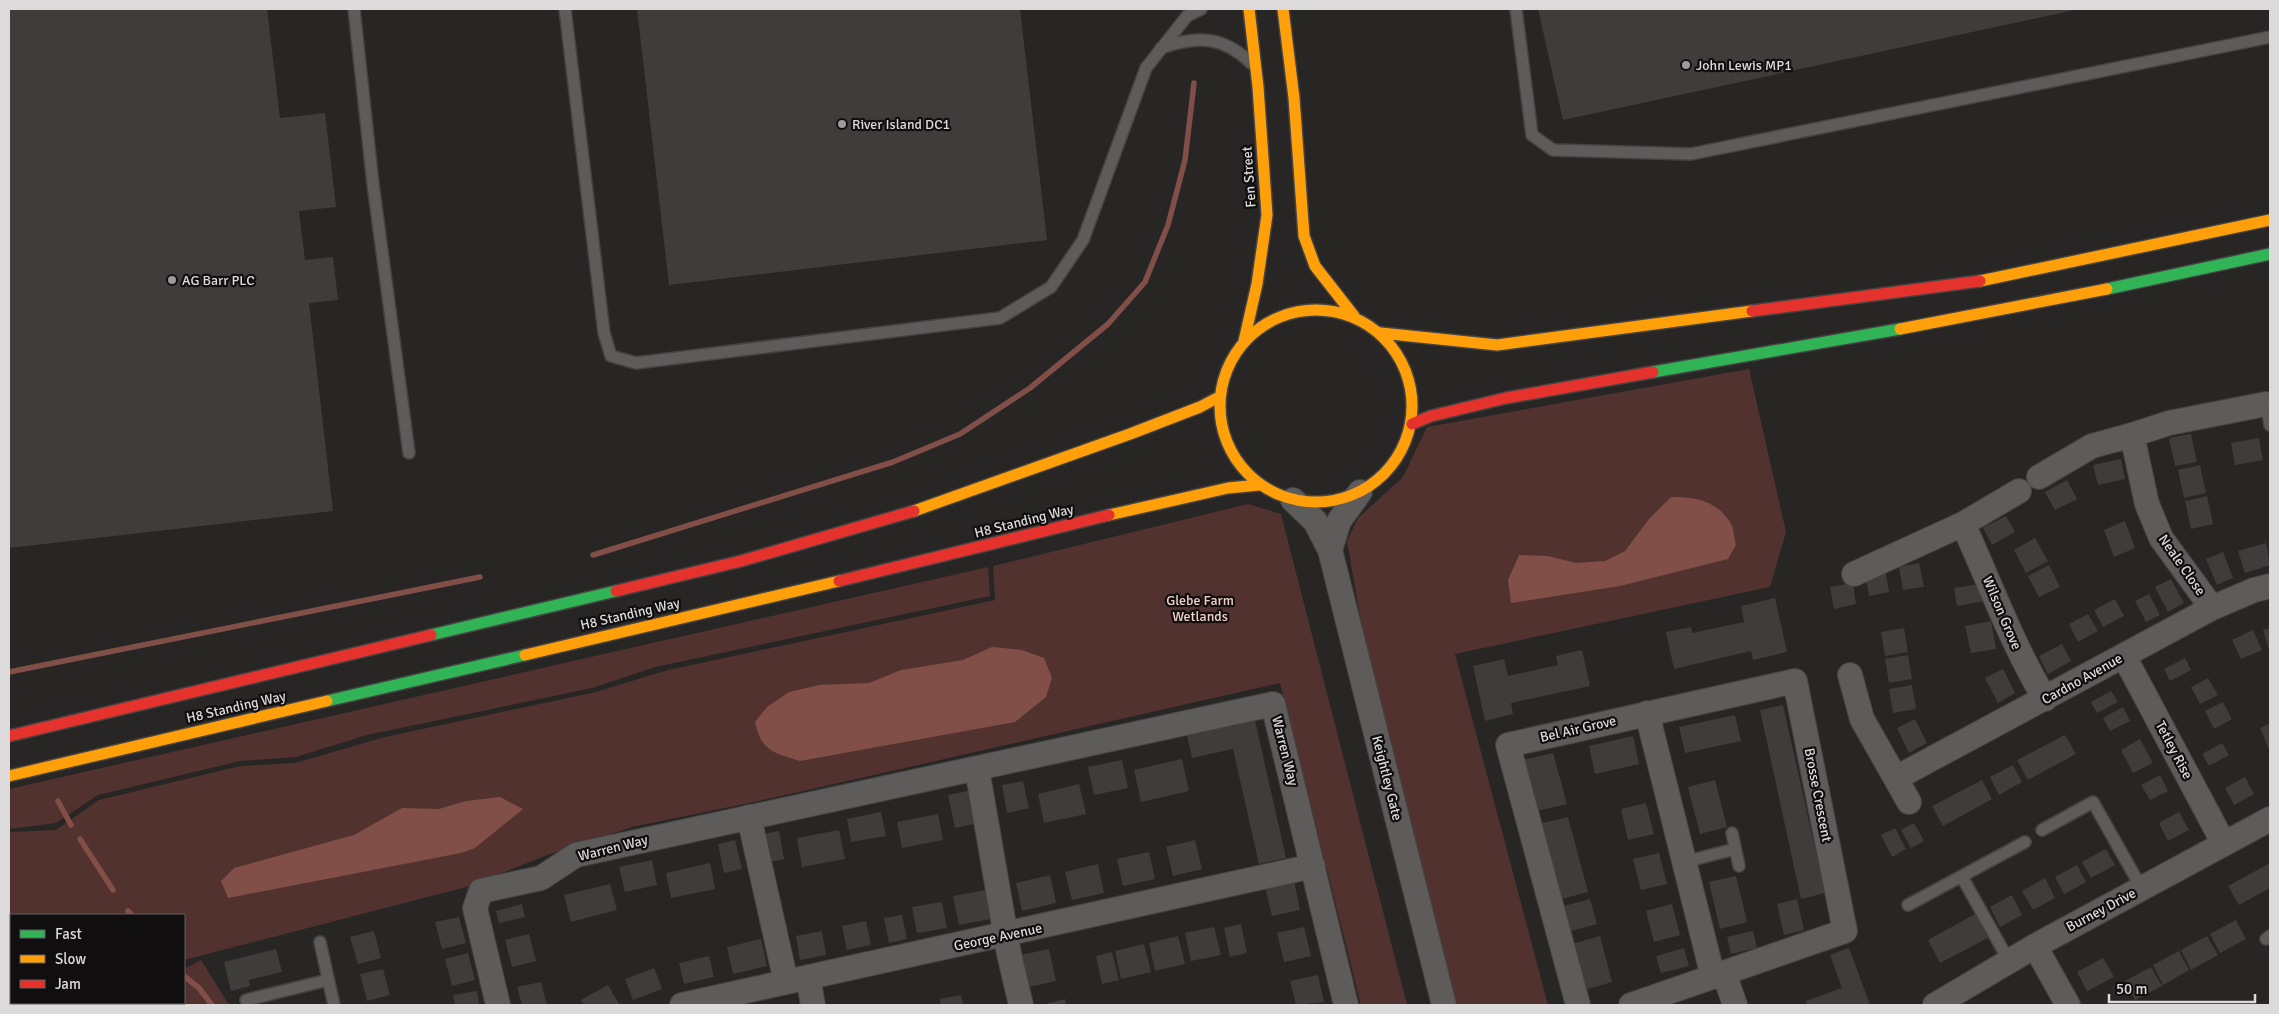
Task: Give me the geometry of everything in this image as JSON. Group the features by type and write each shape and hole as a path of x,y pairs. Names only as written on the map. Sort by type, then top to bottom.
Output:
{"main road":[{"name":"Fen Street","path":"1244,341 1257,284 1267,215 1256,68 1249,9"},
{"path":"1283,9 1294,98 1304,236 1315,266 1354,316"},
{"path":"1381,333 1497,345 1984,280 2270,220"},
{"path":"1412,424 1431,416 1506,398 1992,312 2163,279 2270,254"},
{"path":"1325,309 1354,316 1381,333 1402,360 1412,391 1412,424 1402,452 1384,475 1360,492 1331,501 1315,503 1292,500 1275,494 1259,485 1236,460 1222,430 1219,397 1227,367 1244,341 1267,322 1295,311 1325,309"},
{"name":"H8 Standing Way","path":"9,736 741,562 930,507 1130,434 1219,397"},
{"name":"H8 Standing Way","path":"9,776 940,557 1144,506 1228,488 1259,485"}],"street":[{"path":"2040,478 2092,446 2169,423 2268,415"},
{"name":"Neale Close","path":"2132,435 2147,504 2161,538 2212,608"},
{"path":"1330,550 1339,521 1360,492"},
{"path":"1854,574 1963,524 2019,492"},
{"name":"Keightley Gate","path":"1292,500 1315,521 1330,550 1444,1005"},
{"name":"Wilson Grove","path":"1963,524 2023,662 2044,699"},
{"name":"Cardno Avenue","path":"1896,778 2212,608 2254,590 2270,586"},
{"name":"Tetley Rise","path":"2124,656 2224,844"},
{"path":"1850,675 1862,719 1909,802"},
{"name":"Brosse Crescent","path":"1648,714 1795,681 1845,931 1718,975"},
{"name":"Warren Way","path":"498,1005 474,908 480,892 541,878 576,855 977,769 1180,722 1273,704 1346,1005"},
{"path":"1648,714 1684,862 1718,975 1735,1005"},
{"name":"Bel Air Grove","path":"1578,1005 1508,745 1648,714"},
{"path":"977,769 1008,954 1021,1005"},
{"path":"749,817 797,979 813,1005"},
{"name":"Burney Drive","path":"1935,1005 2035,946 2142,888 2224,844 2269,824"},
{"name":"George Avenue","path":"682,1005 1313,866"},
{"path":"2035,946 2068,1005"},
{"path":"1630,1005 1718,975"}],"lane":[{"path":"354,9 373,184 409,453"},
{"path":"565,9 604,333 611,356 636,363 1000,318 1051,287 1083,240 1146,68 1187,16 1201,9"},
{"path":"1516,9 1532,135 1553,150 1691,154 2270,37"},
{"path":"1162,48 1194,39 1218,41 1246,58 1256,68"},
{"path":"2042,830 2093,802 2142,888"},
{"path":"1732,833 1739,866"},
{"path":"1908,905 2026,842"},
{"path":"1684,862 1735,849"},
{"path":"1962,877 2009,961"},
{"path":"320,942 334,1005"},
{"path":"246,1000 328,980"}],"green space":[{"path":"1749,369 1786,532 1770,587 1455,654 1548,1005 1455,1005 1369,669 1347,541 1358,518 1403,477 1427,427"},
{"name":"Glebe Farm Wetlands","path":"1248,504 1281,514 1407,1005 1361,1005 1280,683 759,801 632,827 547,855 470,886 185,960 185,914 10,914 9,997 9,832 56,830 99,800 240,766 295,763 385,737 596,692 668,670 995,600 993,566"},
{"path":"988,567 990,596 655,667 592,688 367,735 296,757 240,761 98,795 56,823 9,829 9,789"},
{"path":"201,960 229,1005 167,1005 185,1004 185,968"}],"shaded area":[{"path":"1671,497 1704,501 1711,504 1724,515 1732,527 1736,545 1728,559 1620,586 1511,603 1508,580 1519,555 1548,556 1576,563 1605,561 1625,551 1649,519"},
{"path":"992,647 1022,650 1044,658 1052,678 1046,697 1015,722 800,761 783,756 770,749 765,745 758,732 755,722 767,707 789,692 819,685 869,683 901,670 963,660"},
{"path":"500,797 523,809 475,848 461,853 228,898 221,881 234,868 354,835 402,808 439,809 466,801"}],"building":[{"name":"AG Barr PLC","path":"9,9 267,9 280,118 325,113 336,207 299,211 305,260 333,257 338,300 309,303 333,511 9,548"},
{"name":"River Island DC1","path":"637,9 1020,9 1047,240 669,285"},
{"name":"John Lewis MP1","path":"1538,9 2075,9 2075,10 1563,120"},
{"path":"2191,434 2197,462 2175,466 2169,438"},
{"path":"2259,438 2263,460 2235,465 2231,443"},
{"path":"2121,459 2125,479 2098,485 2093,465"},
{"path":"2200,465 2206,493 2184,498 2178,470"},
{"path":"2067,480 2077,499 2055,510 2045,492"},
{"path":"2207,496 2213,524 2191,529 2185,501"},
{"path":"2006,516 2015,532 1992,545 1983,528"},
{"path":"2125,521 2135,548 2114,557 2104,530"},
{"path":"2035,538 2048,561 2026,573 2014,550"},
{"path":"2266,543 2270,565 2245,573 2238,551"},
{"path":"2223,552 2233,578 2217,585 2206,559"},
{"path":"1919,563 1924,587 1903,590 1899,567"},
{"path":"2049,565 2060,587 2039,597 2028,576"},
{"path":"1885,569 1889,592 1869,596 1865,573"},
{"path":"2171,579 2184,603 2168,612 2155,587"},
{"path":"1853,583 1856,604 1834,609 1830,587"},
{"path":"1981,584 1984,601 1957,606 1954,588"},
{"path":"2149,594 2160,615 2146,622 2135,601"},
{"path":"1775,598 1787,652 1753,660 1751,651 1674,669 1666,632 1691,627 1692,633 1744,622 1741,606"},
{"path":"2115,599 2124,616 2103,627 2094,610"},
{"path":"2088,614 2098,631 2078,642 2069,624"},
{"path":"1991,621 1996,649 1971,653 1965,626"},
{"path":"1904,628 1908,652 1885,656 1881,632"},
{"path":"2270,628 2270,653 2263,630"},
{"path":"2253,630 2262,650 2241,659 2232,640"},
{"path":"2062,644 2071,661 2048,674 2039,656"},
{"path":"1582,650 1590,686 1511,703 1513,714 1485,721 1473,666 1504,659 1508,676 1558,665 1556,656"},
{"path":"1908,655 1912,679 1889,683 1885,659"},
{"path":"2185,658 2191,670 2170,681 2164,669"},
{"path":"2003,669 2015,693 1998,703 1985,678"},
{"path":"2208,678 2218,695 2200,704 2191,687"},
{"path":"1912,685 1916,709 1893,713 1889,689"},
{"path":"2111,691 2118,702 2097,713 2091,702"},
{"path":"2223,702 2232,719 2214,729 2205,711"},
{"path":"1783,705 1825,893 1801,899 1760,710"},
{"path":"2123,707 2130,721 2110,731 2103,718"},
{"path":"1735,715 1741,741 1685,753 1679,727"},
{"path":"1254,716 1286,858 1259,864 1233,749 1192,758 1186,731"},
{"path":"1915,719 1927,743 1909,753 1897,728"},
{"path":"2270,723 2270,752 2260,728"},
{"path":"2065,735 2076,754 2028,780 2017,760"},
{"path":"1633,736 1639,764 1595,774 1589,746"},
{"path":"2140,739 2153,763 2133,773 2121,750"},
{"path":"2222,743 2229,755 2209,766 2202,754"},
{"path":"1553,753 1567,804 1537,811 1523,760"},
{"path":"1182,759 1189,791 1141,802 1134,770"},
{"path":"1122,760 1128,788 1094,795 1088,767"},
{"path":"2013,765 2022,782 1999,795 1990,777"},
{"path":"2160,775 2168,791 2150,800 2141,785"},
{"path":"2245,777 2254,794 2234,805 2225,788"},
{"path":"1715,780 1727,827 1700,834 1688,787"},
{"path":"1982,780 1992,799 1943,826 1932,806"},
{"path":"1023,781 1029,808 1007,813 1002,785"},
{"path":"1079,784 1086,814 1044,823 1038,794"},
{"path":"968,791 974,824 955,828 948,795"},
{"path":"1646,803 1654,834 1628,840 1621,809"},
{"path":"881,812 886,836 851,842 847,819"},
{"path":"2179,812 2189,830 2168,841 2159,823"},
{"path":"938,814 943,840 902,848 897,822"},
{"path":"1568,817 1588,892 1562,899 1542,823"},
{"path":"1914,823 1924,841 1911,848 1901,830"},
{"path":"1895,828 1906,849 1892,857 1881,835"},
{"path":"839,830 845,859 802,867 797,838"},
{"path":"779,831 784,859 769,862 764,834"},
{"path":"735,840 742,869 724,873 718,844"},
{"path":"1195,840 1202,869 1173,876 1166,847"},
{"path":"2106,849 2115,865 2091,878 2082,862"},
{"path":"1149,852 1155,879 1123,886 1117,859"},
{"path":"1659,853 1667,884 1641,890 1633,859"},
{"path":"652,860 657,885 625,892 619,867"},
{"path":"710,863 715,889 671,898 666,873"},
{"path":"2270,863 2270,888 2239,905 2228,886"},
{"path":"1098,864 1104,893 1072,900 1065,872"},
{"path":"2077,865 2086,882 2064,894 2055,877"},
{"path":"1050,875 1056,903 1022,911 1016,883"},
{"path":"1736,876 1747,922 1720,929 1709,882"},
{"path":"2045,878 2055,898 2033,910 2022,891"},
{"path":"1294,880 1300,910 1272,916 1265,887"},
{"path":"610,884 617,910 571,922 564,895"},
{"path":"991,889 996,918 959,925 953,896"},
{"path":"2012,895 2022,915 2000,927 1990,907"},
{"path":"1590,899 1597,924 1571,931 1564,906"},
{"path":"1797,899 1804,930 1784,935 1777,904"},
{"path":"942,902 947,928 917,933 912,907"},
{"path":"522,904 525,917 499,923 496,911"},
{"path":"1672,904 1680,935 1654,942 1646,911"},
{"path":"1975,914 1988,938 1940,963 1928,940"},
{"path":"902,915 907,939 889,943 884,918"},
{"path":"459,917 466,943 442,949 435,922"},
{"path":"2236,920 2246,939 2220,953 2210,934"},
{"path":"866,921 871,945 847,950 842,926"},
{"path":"1241,924 1247,953 1230,957 1224,928"},
{"path":"1214,927 1221,955 1191,961 1185,933"},
{"path":"1304,927 1311,956 1284,962 1277,933"},
{"path":"374,931 381,958 358,964 350,937"},
{"path":"822,931 826,955 800,960 796,936"},
{"path":"1753,931 1757,948 1731,954 1727,937"},
{"path":"529,934 536,961 512,967 505,940"},
{"path":"1178,936 1185,964 1155,971 1149,943"},
{"path":"1600,936 1612,982 1584,990 1572,944"},
{"path":"2207,936 2218,955 2191,970 2181,950"},
{"path":"761,939 767,966 733,974 727,947"},
{"path":"1144,944 1151,972 1121,979 1115,951"},
{"path":"1684,948 1689,966 1661,973 1656,956"},
{"path":"1849,948 1870,1005 1807,1005 1806,1001 1842,988 1830,955"},
{"path":"276,949 282,972 249,980 250,986 231,991 224,962"},
{"path":"1049,949 1056,981 1029,987 1021,955"},
{"path":"2179,951 2189,970 2163,985 2153,965"},
{"path":"1112,952 1119,980 1102,984 1096,956"},
{"path":"468,953 475,980 452,986 445,959"},
{"path":"709,956 714,977 684,984 679,963"},
{"path":"2103,958 2114,977 2087,991 2077,972"},
{"path":"2151,967 2162,986 2135,1000 2125,981"},
{"path":"654,968 662,989 633,1000 625,979"},
{"path":"383,969 390,995 367,1001 360,974"},
{"path":"1318,975 1324,1002 1296,1005 1290,981"},
{"path":"541,982 547,1005 522,1005 517,987"},
{"path":"608,985 619,1004 584,1005 581,1000"},
{"path":"477,991 479,1005 455,1005 453,995"},
{"path":"961,995 963,1005 941,1005 940,999"},
{"path":"1065,999 1066,1005 1042,1005"},
{"path":"108,1004 137,1005 108,1005"}],"waterway":[{"path":"593,555 893,462 960,434 1030,388 1108,324 1145,282 1168,225 1185,160 1194,83"},
{"path":"9,672 480,577"},
{"path":"58,801 71,825"},
{"path":"80,839 113,890"},
{"path":"128,911 131,914"},
{"path":"185,977 199,988 212,1005"}],"traffic: fast":[{"path":"2107,289 2270,254"},
{"path":"1653,372 1900,329"},
{"path":"431,635 616,591"},
{"path":"327,701 525,655"}],"traffic: slow":[{"path":"1244,341 1257,284 1267,215 1258,87 1249,9"},
{"path":"1283,9 1294,98 1304,236 1315,266 1354,316"},
{"path":"1980,281 2270,220"},
{"path":"1900,329 2107,289"},
{"path":"1325,310 1335,311 1361,321 1377,331 1391,345 1405,369 1411,387 1412,406 1411,425 1405,443 1391,467 1377,481 1353,495 1335,501 1307,502 1297,501 1271,491 1255,481 1241,467 1227,443 1221,425 1220,397 1221,387 1231,361 1241,345 1255,331 1279,317 1297,311 1325,310"},
{"path":"1381,333 1497,345 1752,311"},
{"path":"914,511 1130,434 1200,407 1219,397"},
{"path":"1109,515 1228,488 1259,485"},
{"path":"525,655 839,581"},
{"path":"9,776 327,701"}],"traffic: jam":[{"path":"1752,311 1980,281"},
{"path":"1412,424 1431,416 1506,398 1653,372"},
{"path":"616,591 741,561 914,511"},
{"path":"839,581 1109,515"},
{"path":"9,736 431,635"}],"place":[{"name":"John Lewis MP1","path":"1686,65"},
{"name":"River Island DC1","path":"842,124"},
{"name":"AG Barr PLC","path":"172,280"}]}
